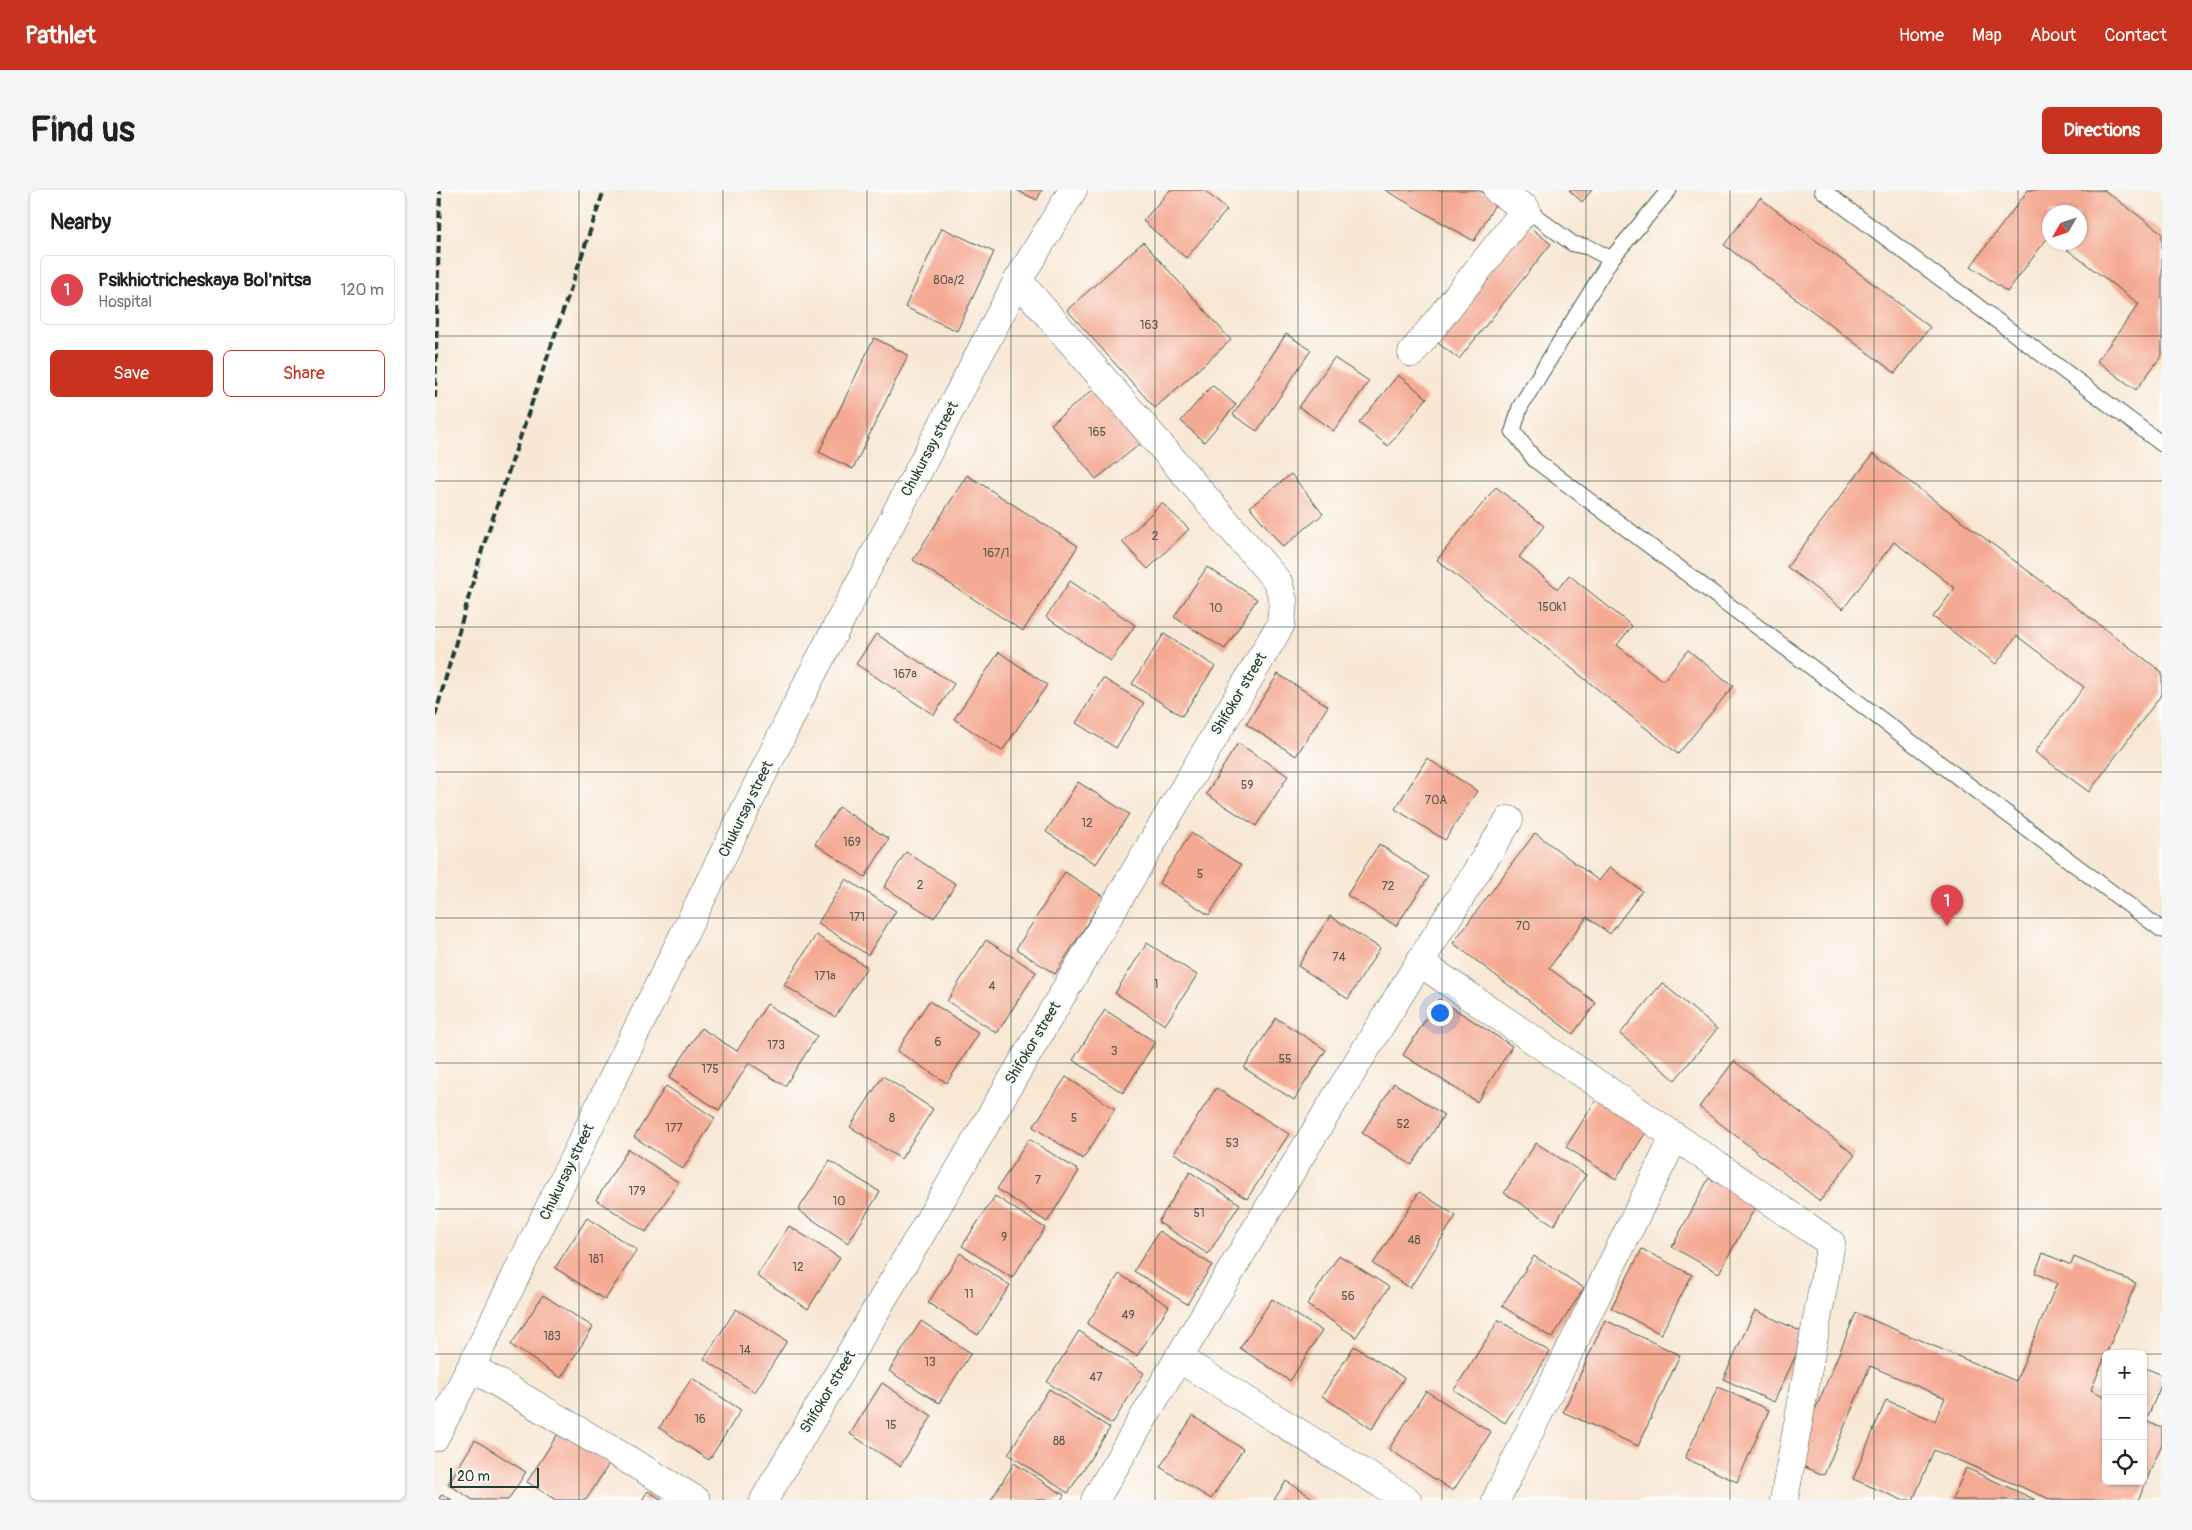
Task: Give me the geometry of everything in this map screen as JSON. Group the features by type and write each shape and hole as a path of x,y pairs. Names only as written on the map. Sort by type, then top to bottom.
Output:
{"street":[{"name":"Chukursay street","path":"435,1437 809,680 1019,280 1073,190"},
{"path":"1412,353 1526,208 1497,190"},
{"path":"764,1500 1281,624 1283,600 1278,582 1019,280"},
{"path":"1095,1500 1178,1358 1419,962 1509,820"},
{"path":"1419,962 1831,1243 1784,1500"},
{"path":"1496,1500 1675,1136"},
{"path":"1178,1358 1407,1500"},
{"path":"471,1367 696,1500"}],"lane":[{"path":"1669,190 1611,259 1521,408 1513,431 1535,460 2162,930"},
{"path":"1822,190 2162,444"},
{"path":"1526,208 1573,244 1589,247 1611,259"}],"building":[{"path":"1016,190 1042,190 1037,200"},
{"path":"1170,190 1204,190 1227,210 1186,258 1143,221"},
{"path":"1385,190 1478,190 1497,201 1474,241"},
{"path":"1569,190 1592,190 1582,202"},
{"path":"2028,190 2104,190 2162,233 2162,355 2136,390 2097,361 2139,304 2068,250 2087,250 2087,205 2042,205 2042,245 2007,292 1971,266"},
{"path":"1760,198 1930,327 1895,373 1724,245"},
{"path":"1527,225 1551,244 1459,359 1434,340"},
{"path":"942,228 994,252 957,331 905,307"},
{"path":"1143,242 1231,340 1155,408 1067,310"},
{"path":"1286,334 1311,350 1257,431 1233,415"},
{"path":"874,338 908,355 853,469 819,452"},
{"path":"1334,358 1369,381 1334,431 1299,407"},
{"path":"1398,375 1427,398 1388,446 1359,423"},
{"path":"1099,385 1144,441 1096,479 1051,424"},
{"path":"1212,385 1236,405 1204,442 1181,421"},
{"path":"1873,454 2162,672 2162,694 2089,792 2035,752 2084,687 2017,636 1996,664 1933,617 1955,588 1894,542 1843,609 1787,567"},
{"path":"1291,474 1323,514 1283,547 1250,507"},
{"path":"967,475 1078,546 1023,631 913,560"},
{"path":"1496,487 1544,526 1519,557 1558,589 1569,575 1632,626 1617,645 1663,681 1688,650 1733,686 1678,754 1437,560"},
{"path":"1162,503 1189,529 1148,569 1122,542"},
{"path":"1207,567 1257,599 1225,649 1174,617"},
{"path":"1070,581 1135,625 1111,661 1046,617"},
{"path":"876,634 954,684 934,715 856,664"},
{"path":"1164,634 1215,666 1182,716 1132,684"},
{"path":"999,652 1047,685 1002,751 954,719"},
{"path":"1278,674 1328,706 1296,756 1246,724"},
{"path":"1103,678 1144,703 1116,748 1076,723"},
{"path":"1238,743 1288,776 1256,826 1206,794"},
{"path":"1427,758 1477,791 1445,840 1395,809"},
{"path":"1078,782 1129,814 1096,864 1046,832"},
{"path":"839,807 889,839 865,877 815,844"},
{"path":"1191,833 1241,865 1209,915 1159,883"},
{"path":"1535,833 1599,881 1610,867 1642,891 1610,934 1587,917 1549,968 1596,1003 1573,1034 1453,943"},
{"path":"1379,844 1429,877 1396,926 1347,895"},
{"path":"906,852 956,884 934,918 884,887"},
{"path":"1065,872 1104,897 1055,974 1016,949"},
{"path":"846,879 896,911 868,955 818,923"},
{"path":"1330,916 1380,948 1348,999 1298,966"},
{"path":"816,935 867,967 835,1017 784,985"},
{"path":"986,940 1036,972 997,1033 947,1001"},
{"path":"1147,943 1197,975 1165,1025 1115,993"},
{"path":"1662,983 1717,1029 1675,1080 1620,1034"},
{"path":"1439,999 1512,1046 1477,1102 1403,1055"},
{"path":"929,1001 979,1033 947,1083 897,1051"},
{"path":"767,1004 817,1036 785,1086 749,1063 719,1110 669,1078 701,1028 737,1051"},
{"path":"1105,1010 1155,1042 1123,1093 1073,1060"},
{"path":"1276,1018 1326,1050 1294,1100 1244,1068"},
{"path":"1734,1061 1855,1155 1820,1201 1699,1107"},
{"path":"883,1076 933,1109 901,1159 850,1127"},
{"path":"1066,1077 1115,1109 1083,1159 1033,1127"},
{"path":"1394,1083 1444,1115 1412,1165 1362,1133"},
{"path":"666,1086 715,1118 683,1169 634,1137"},
{"path":"1216,1088 1289,1134 1247,1199 1174,1153"},
{"path":"1598,1097 1648,1129 1616,1179 1566,1147"},
{"path":"1029,1139 1079,1171 1047,1222 997,1189"},
{"path":"1536,1143 1586,1175 1554,1225 1504,1193"},
{"path":"628,1149 678,1182 646,1232 596,1200"},
{"path":"830,1161 880,1192 848,1243 798,1210"},
{"path":"1190,1172 1240,1204 1208,1254 1158,1222"},
{"path":"1709,1178 1757,1204 1719,1273 1672,1247"},
{"path":"1419,1192 1456,1216 1410,1288 1373,1264"},
{"path":"995,1196 1045,1228 1012,1278 962,1246"},
{"path":"587,1218 637,1250 605,1300 555,1268"},
{"path":"789,1226 840,1258 808,1309 757,1276"},
{"path":"1159,1231 1212,1265 1187,1304 1134,1271"},
{"path":"1642,1249 1692,1275 1661,1334 1611,1308"},
{"path":"960,1253 1010,1285 978,1335 928,1303"},
{"path":"2043,1253 2071,1265 2074,1257 2136,1283 2108,1350 2102,1350 2102,1364 2091,1390 2102,1395 2102,1485 2144,1485 2138,1500 2052,1500 1934,1450 1913,1500 1902,1500 1853,1479 1886,1400 1935,1421 1945,1398 1870,1366 1824,1475 1793,1462 1856,1313 2016,1381 2057,1283 2035,1273"},
{"path":"1339,1255 1389,1287 1356,1337 1307,1305"},
{"path":"1534,1256 1584,1288 1552,1338 1502,1306"},
{"path":"1119,1274 1169,1306 1137,1356 1087,1324"},
{"path":"543,1295 593,1327 561,1378 511,1345"},
{"path":"1272,1299 1322,1331 1290,1381 1240,1348"},
{"path":"736,1309 787,1341 755,1392 704,1359"},
{"path":"1755,1310 1806,1334 1774,1402 1723,1379"},
{"path":"1499,1320 1550,1352 1505,1423 1454,1390"},
{"path":"1605,1320 1680,1355 1638,1446 1563,1412"},
{"path":"921,1321 971,1353 939,1403 889,1371"},
{"path":"1079,1331 1144,1373 1112,1424 1047,1382"},
{"path":"1354,1346 1404,1378 1372,1429 1322,1396"},
{"path":"2147,1369 2162,1375 2162,1383 2147,1419"},
{"path":"692,1378 741,1410 709,1460 659,1428"},
{"path":"882,1383 932,1416 900,1466 850,1434"},
{"path":"1718,1387 1769,1410 1737,1482 1685,1458"},
{"path":"1049,1389 1110,1428 1068,1493 1008,1454"},
{"path":"1426,1391 1491,1432 1453,1491 1389,1449"},
{"path":"1193,1416 1243,1449 1211,1499 1160,1467"},
{"path":"2147,1421 2162,1428 2162,1444 2147,1479"},
{"path":"559,1432 609,1464 586,1500 556,1500 527,1482"},
{"path":"475,1440 526,1472 508,1500 473,1500 448,1484"},
{"path":"1014,1463 1064,1495 1061,1500 991,1500"},
{"path":"1966,1468 2036,1500 1952,1500"},
{"path":"1286,1481 1316,1500 1274,1500"},
{"path":"648,1491 662,1500 642,1500"},
{"path":"442,1494 452,1500 438,1500"}],"railway":[{"path":"435,398 440,190"},
{"path":"435,716 482,550 604,190"}],"place":[{"name":"Psikhiotricheskaya Bol'nitsa","path":"1947,926"}]}
